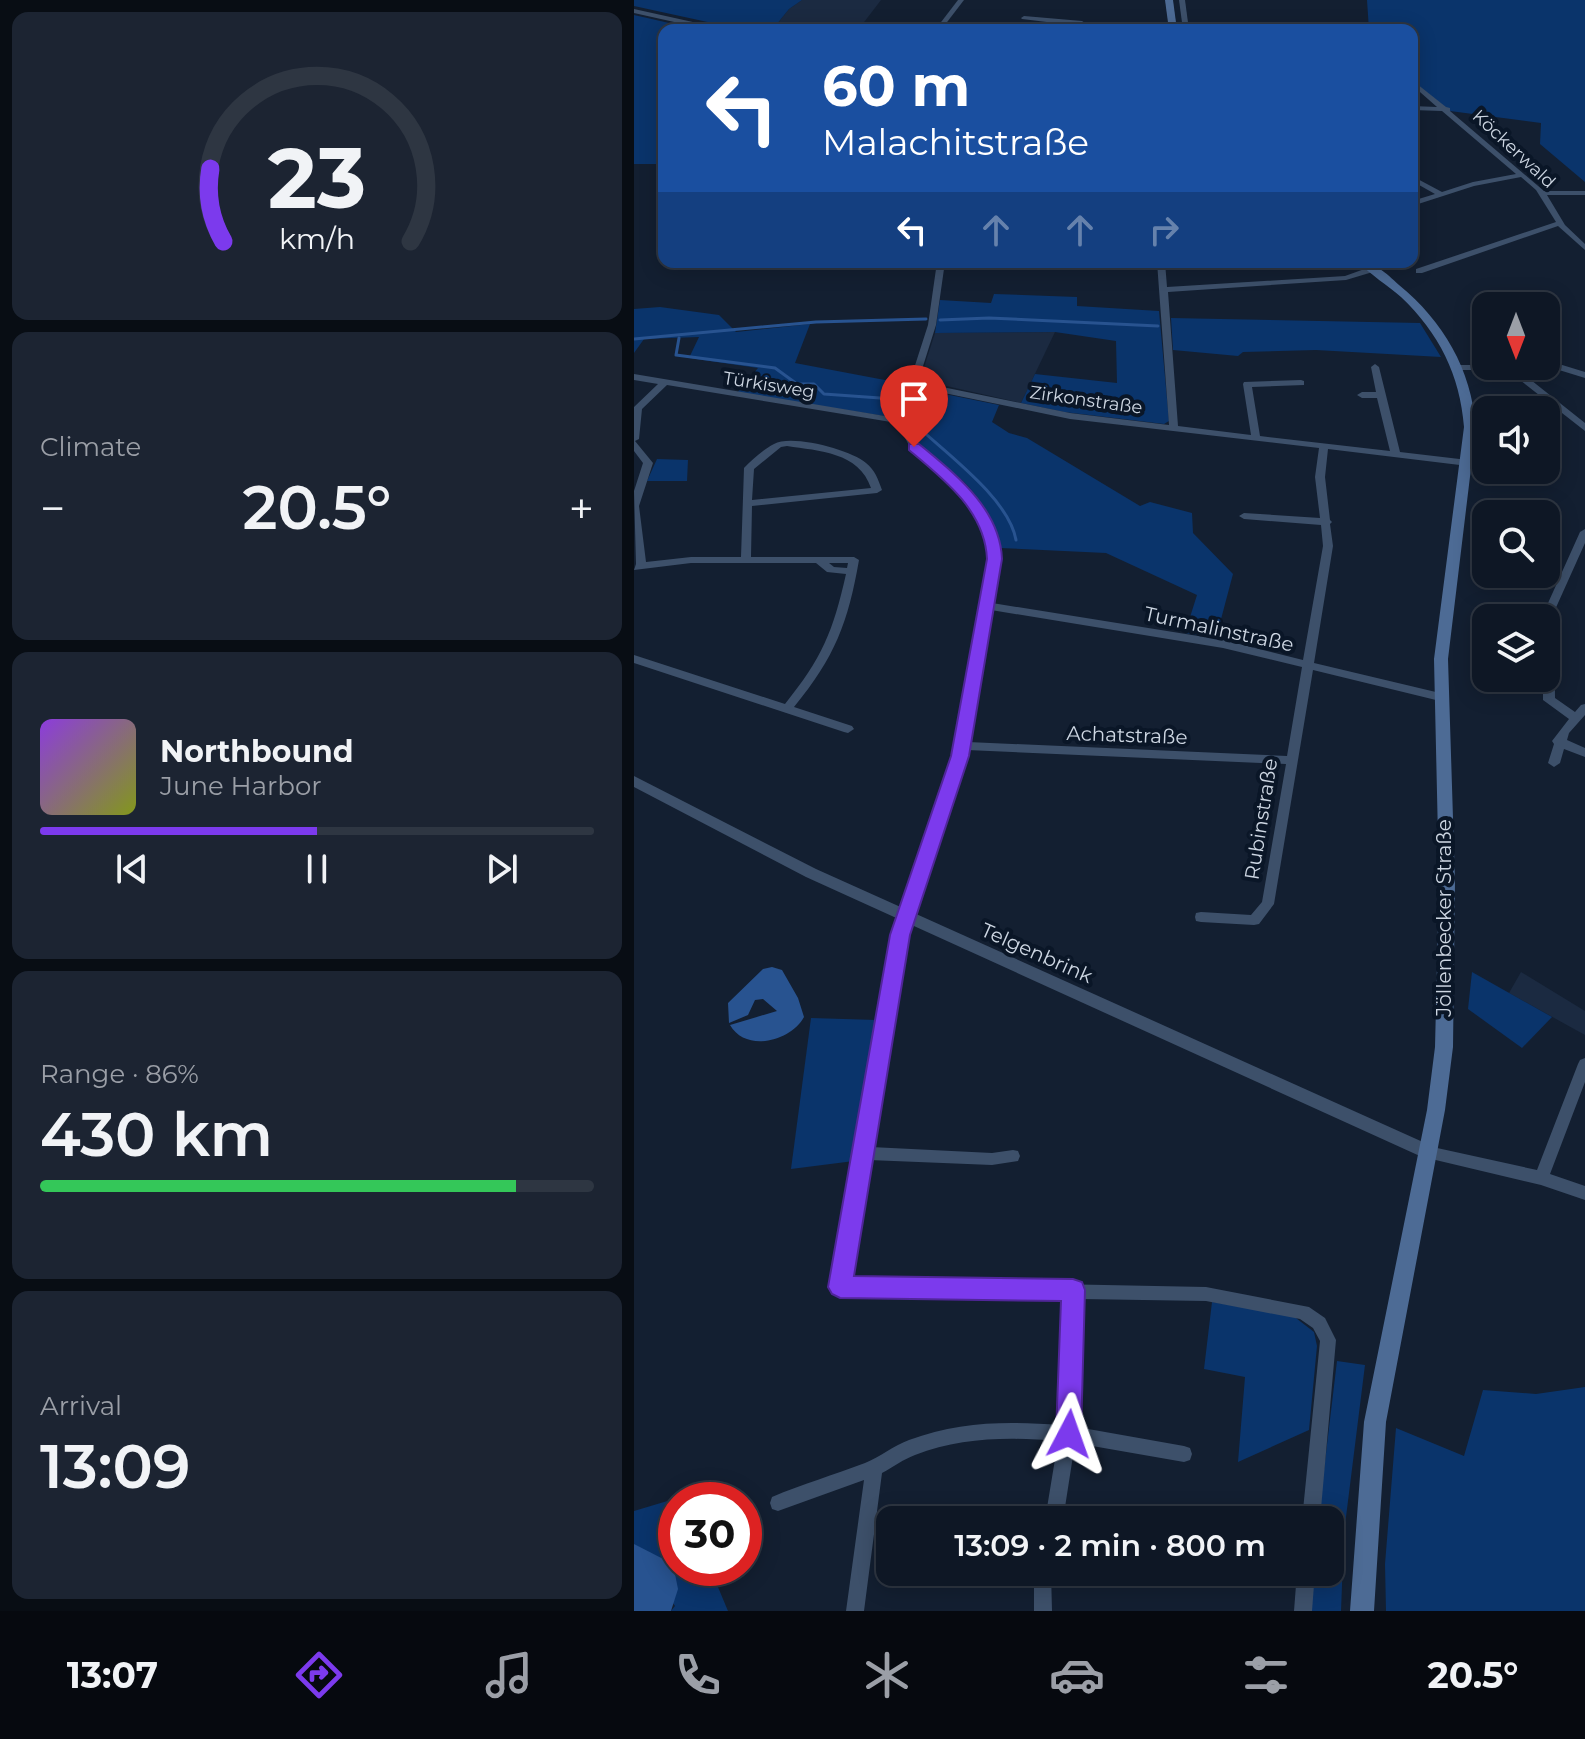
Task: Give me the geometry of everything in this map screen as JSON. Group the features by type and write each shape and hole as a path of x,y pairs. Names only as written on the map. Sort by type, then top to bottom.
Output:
{"main road":[{"path":"1169,0 1172,24"},
{"name":"Jöllenbecker Straße","path":"1362,1611 1375,1422 1428,1152 1446,1018 1447,882 1440,697 1447,595 1468,463 1470,398 1460,368 1430,323 1370,268"}],"street":[{"path":"943,24 961,0"},
{"path":"1182,0 1185,24"},
{"path":"634,11 693,24"},
{"path":"1024,18 1082,23"},
{"name":"Köckerwald","path":"1418,86 1448,109 1542,193 1560,223 1585,248"},
{"path":"1418,108 1448,109"},
{"path":"1418,202 1522,175"},
{"path":"1418,181 1441,194"},
{"path":"1542,193 1585,193"},
{"path":"1419,271 1560,223"},
{"name":"Zirkonstraße","path":"940,268 932,325 913,384 1070,416 1468,463"},
{"path":"1161,268 1174,428"},
{"path":"1162,290 1346,278 1364,268"},
{"path":"1375,367 1395,453"},
{"path":"1460,368 1495,367 1514,371 1585,428"},
{"path":"1560,367 1585,375"},
{"name":"Türkisweg","path":"634,377 900,421 914,447 960,484 983,516 995,546 988,606"},
{"path":"1256,438 1247,384 1301,383"},
{"path":"663,384 638,408 634,442 648,463 634,506 638,567 680,560 818,560 831,570 852,571 831,649 787,709"},
{"path":"1362,395 1381,395"},
{"path":"746,560 747,504 749,468 782,443 851,456 864,464 878,488 873,492 747,504"},
{"name":"Rubinstraße","path":"1201,917 1243,922 1254,920 1266,911 1322,591 1327,522 1320,477 1324,446"},
{"path":"1244,516 1327,522"},
{"path":"1554,763 1558,741 1580,713 1549,700 1548,619 1585,532"},
{"path":"988,606 962,746 900,935 840,1287 1073,1290 1240,1297 1303,1312 1319,1323 1326,1333 1328,1348 1312,1506"},
{"name":"Turmalinstraße","path":"988,606 1209,641 1440,697"},
{"path":"634,659 848,729"},
{"path":"1558,741 1585,753"},
{"name":"Achatstraße","path":"962,746 1291,760"},
{"name":"Telgenbrink","path":"634,781 811,873 1428,1152"},
{"path":"1541,1178 1585,1064"},
{"path":"1428,1152 1541,1178 1585,1193"},
{"path":"863,1153 992,1159 1013,1156"},
{"path":"1056,1506 1069,1434 1073,1290"},
{"path":"778,1503 874,1468 910,1446 942,1436 987,1431 1069,1434 1184,1454"},
{"path":"855,1611 874,1468"},
{"path":"1043,1586 1043,1611"},
{"path":"1303,1611 1305,1586"}],"shaded area":[{"path":"634,0 802,0 789,9 777,24 717,24 634,6"},
{"path":"802,0 881,0 863,24 777,24 789,9"},
{"path":"1367,0 1585,0 1585,182 1540,144 1541,123 1450,111 1418,86 1418,24 1369,24"},
{"path":"634,15 674,24 658,24 658,164 634,164"},
{"path":"994,294 1077,297 1077,306 1159,311 1169,421 1164,424 1064,412 1021,403 1035,374 1117,383 1116,341 1055,332 935,333 940,300 991,303"},
{"path":"660,307 719,315 736,332 810,324 795,363 906,384 896,415 891,417 737,393 758,368 689,358 699,337 644,339 634,353 634,309"},
{"path":"1171,318 1420,323 1441,357 1316,350 1243,352 1238,356 1173,350"},
{"path":"1055,332 1021,403 920,380 935,333"},
{"path":"920,389 999,405 992,422 1009,433 1027,438 1140,506 1150,502 1192,513 1193,533 1233,574 1216,638 1185,633 1197,595 1106,553 1000,548 992,522 971,489 925,452 909,434 909,411"},
{"path":"657,459 688,460 687,481 647,481"},
{"path":"772,967 782,970 798,998 804,1017 798,1025 779,1037 757,1041 746,1039 730,1025 777,1011 763,999 755,1000 748,1015 729,1023 728,1003 763,969"},
{"path":"1472,972 1552,1017 1522,1048 1468,1009"},
{"path":"1521,972 1585,1011 1585,1035 1509,993"},
{"path":"811,1018 877,1020 854,1161 791,1169"},
{"path":"1212,1302 1292,1315 1314,1332 1317,1346 1309,1430 1238,1462 1245,1377 1204,1369"},
{"path":"1337,1361 1365,1365 1344,1533 1344,1506 1320,1506"},
{"path":"1585,1387 1585,1611 1386,1611 1385,1564 1396,1428 1464,1456 1483,1390 1536,1394"},
{"path":"658,1504 658,1580 634,1544 634,1511"},
{"path":"634,1544 658,1556 658,1586 677,1586 678,1589 671,1611 634,1611"},
{"path":"662,1586 718,1586 728,1611 671,1611 675,1606"},
{"path":"1311,1586 1342,1586 1341,1611 1309,1611"}],"waterway":[{"path":"940,320 989,318 1158,326"},
{"path":"634,339 816,322 926,319"},
{"path":"679,338 676,355 775,368 797,384 814,384 824,394 894,399"},
{"path":"919,406 935,409 917,426 990,493 1011,524 1016,540"}],"route":[{"path":"914,447 964,488 983,516 994,542 995,559 960,756 900,935 840,1287 1073,1290 1069,1434"}]}
